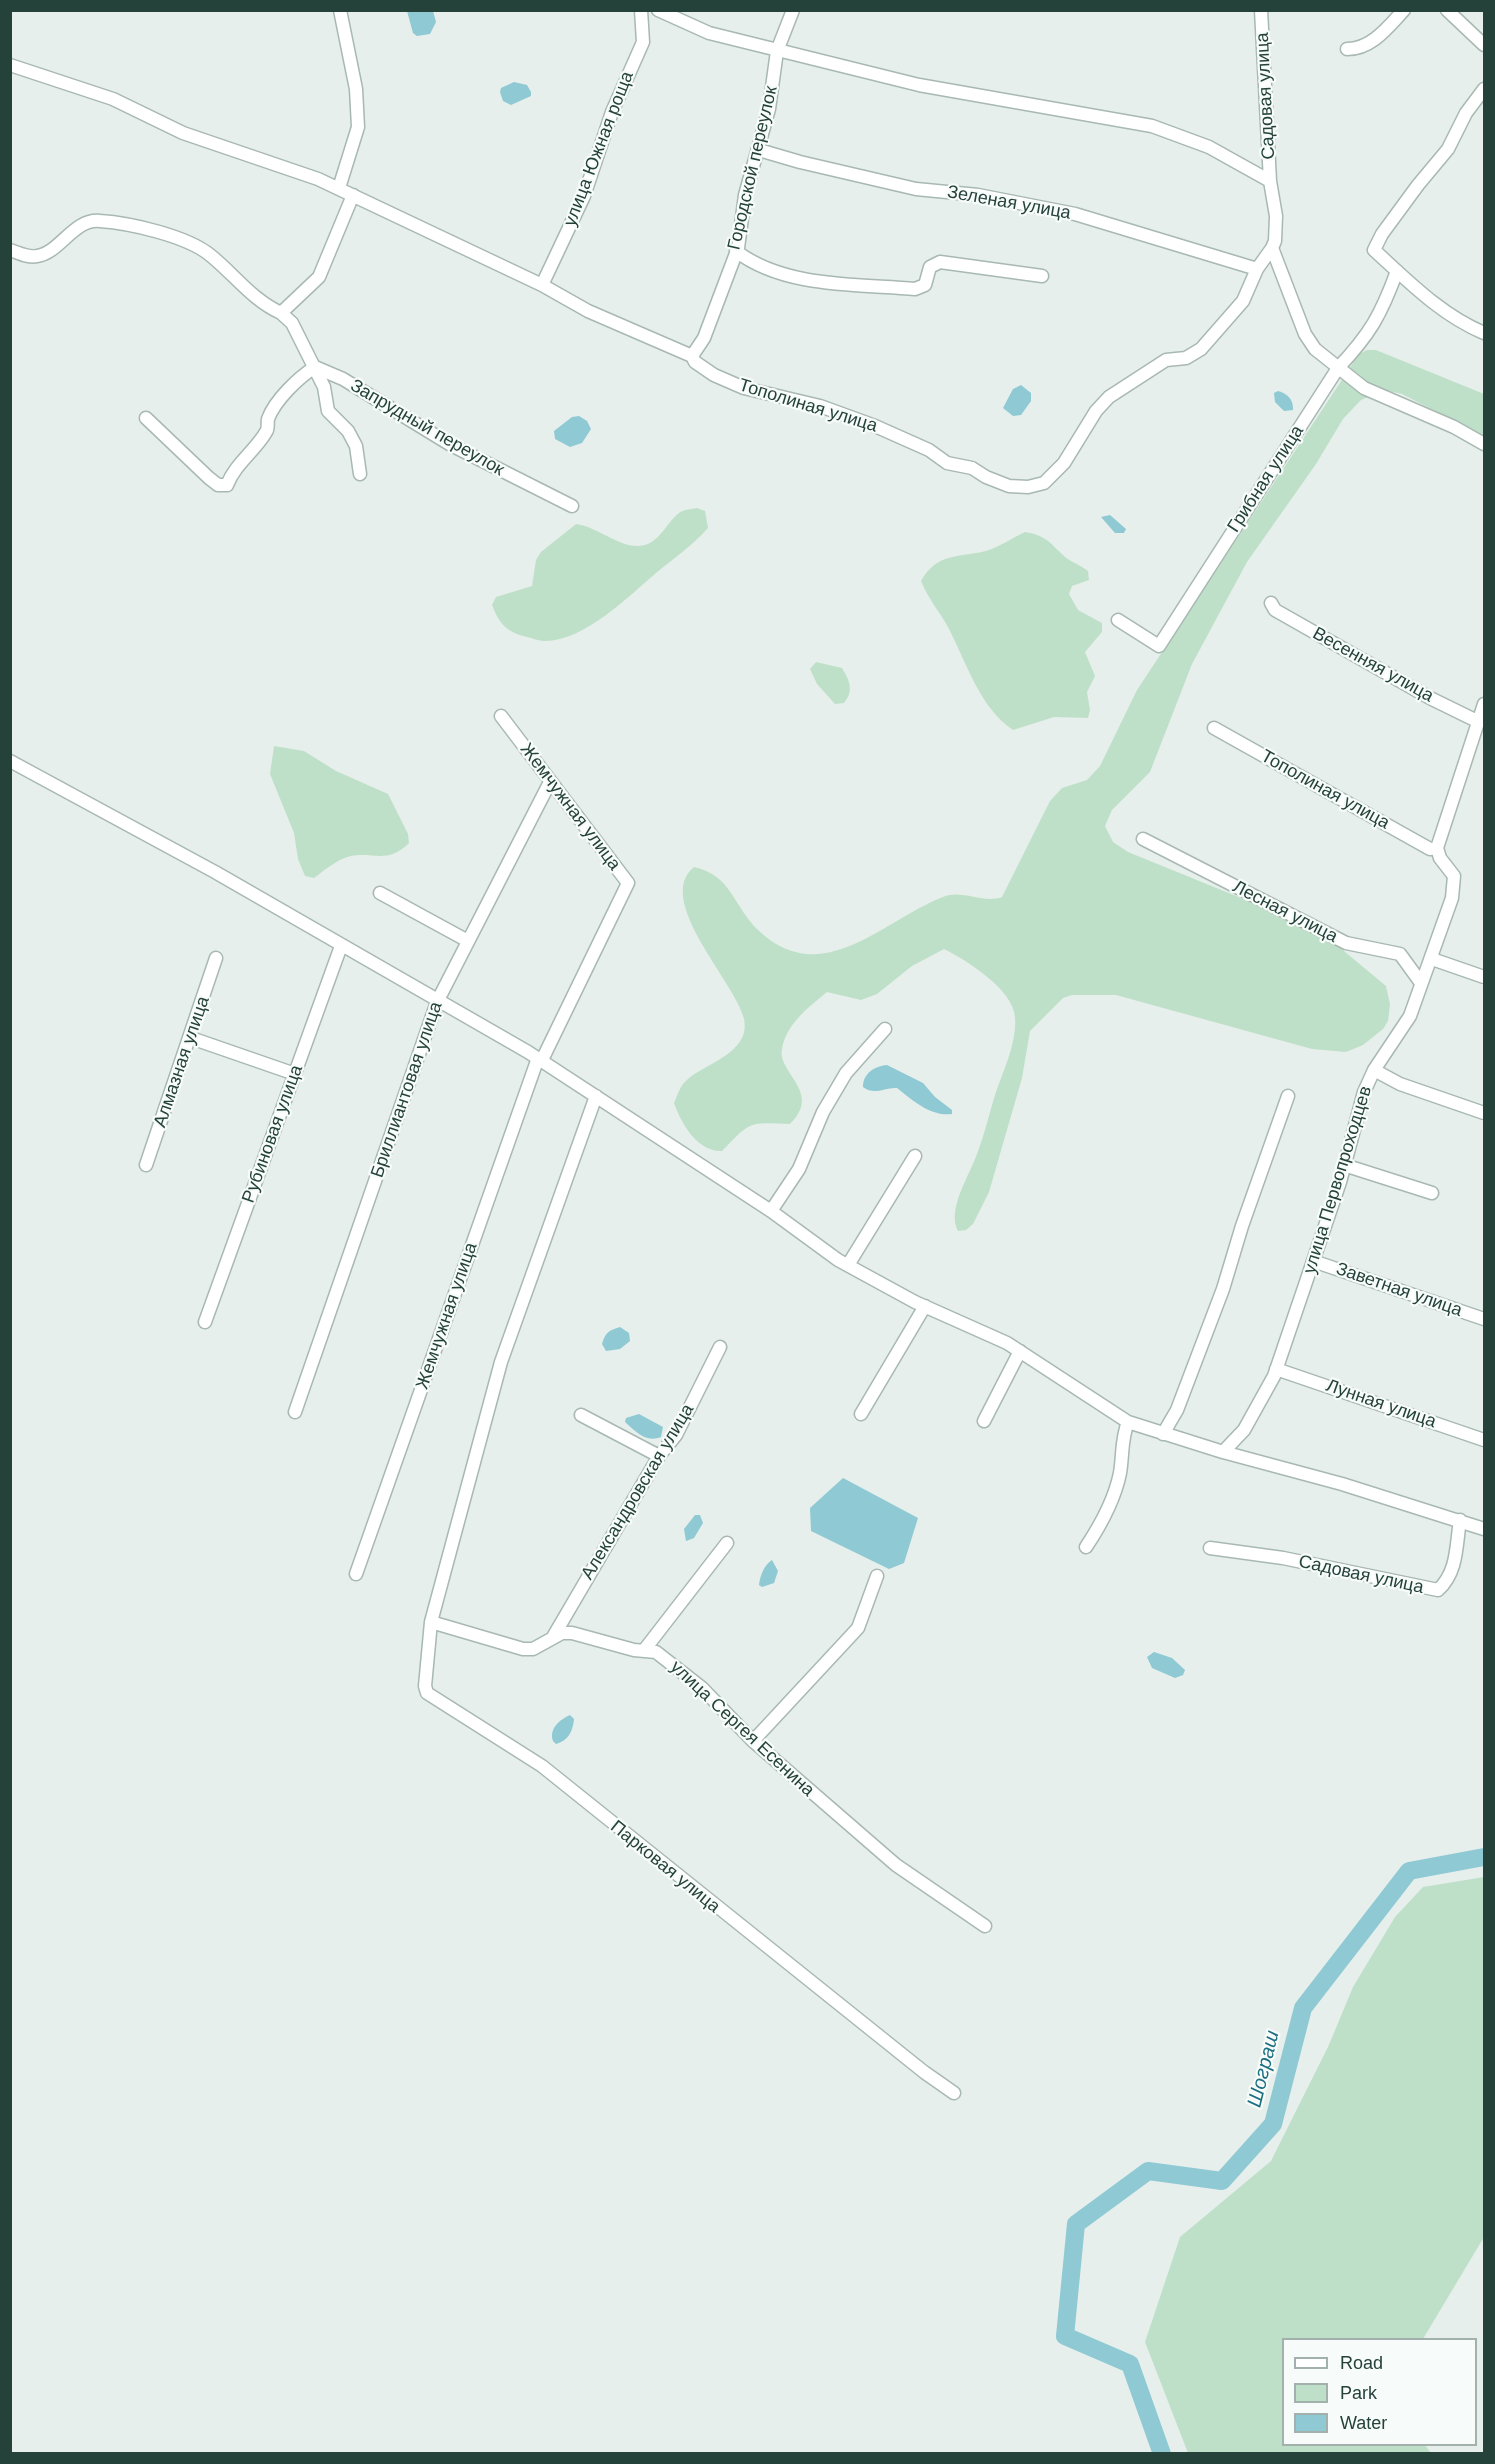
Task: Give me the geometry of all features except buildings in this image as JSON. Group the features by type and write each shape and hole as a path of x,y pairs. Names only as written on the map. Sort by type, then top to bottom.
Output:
{"street":[{"path":"339,188 358,127 356,89 340,10"},
{"name":"улица Южная роща","path":"542,285 584,196 612,112 643,42 641,10"},
{"path":"658,10 709,33 777,51 798,53 859,71 967,96 1152,126 1209,147 1270,181"},
{"name":"Городской переулок","path":"692,356 704,338 736,251 745,195 770,109 777,51 793,10"},
{"name":"Садовая улица","path":"1261,10 1270,181 1276,216 1275,241 1272,248"},
{"path":"1347,49 1359,49 1383,33 1404,10"},
{"path":"1447,10 1485,45"},
{"name":"Тополиная улица","path":"10,65 113,99 183,133 339,188 542,285 588,311 692,356 695,362 714,375 744,388 820,406 929,450 947,463 972,468 986,477 1009,486 1028,487 1044,483 1064,463 1096,411 1109,397 1166,360 1186,358 1201,349 1243,301 1257,269 1272,248"},
{"path":"1485,89 1466,113 1448,149 1382,234 1374,250 1417,291 1467,325 1485,333"},
{"name":"Зеленая улица","path":"759,150 916,189 978,195 1075,214 1257,269"},
{"path":"281,313 319,278 353,195"},
{"path":"10,250 31,257 40,256 83,225 97,220 121,224 198,246 263,305 281,313 292,323 324,387 328,411 348,430 356,446 360,474"},
{"path":"1272,248 1305,334 1315,349 1364,388 1454,427 1485,444"},
{"path":"736,251 750,261 774,270 816,280 915,289 925,285 930,267 940,262 1042,276"},
{"name":"Грибная улица","path":"1118,620 1159,646 1338,368 1364,341 1382,313 1397,271"},
{"path":"146,418 209,478 218,485 227,485 231,476 266,432 268,420 280,402 304,374 315,367"},
{"name":"Запрудный переулок","path":"315,367 343,379 450,445 572,506"},
{"name":"Весенняя улица","path":"1271,603 1275,610 1409,686 1479,722"},
{"path":"1437,848 1485,704"},
{"name":"Жемчужная улица","path":"356,1574 540,1059 628,883 501,716"},
{"name":"Тополиная улица","path":"1214,728 1430,849 1437,848"},
{"path":"11,765 215,872 437,1002 540,1059 771,1211 848,1265 925,1306 1020,1351 1128,1422 1162,1434 1342,1484 1485,1528"},
{"name":"Бриллиантовая улица","path":"295,1412 437,1002 550,782"},
{"name":"Лесная улица","path":"1143,839 1346,943 1400,954 1421,983"},
{"name":"улица Первопроходцев","path":"1223,1452 1244,1430 1256,1411 1276,1369 1344,1165 1364,1092 1374,1070 1405,1028 1432,959 1452,898 1454,876 1440,858 1437,848"},
{"path":"380,893 468,941"},
{"name":"Рубиновая улица","path":"205,1322 341,946"},
{"name":"Алмазная улица","path":"146,1165 191,1038 216,958"},
{"path":"1432,959 1485,977"},
{"path":"771,1211 799,1169 824,1112 846,1073 885,1029"},
{"path":"191,1038 295,1074"},
{"path":"1374,1070 1400,1084 1485,1113"},
{"path":"431,1622 501,1362 596,1096"},
{"path":"1162,1434 1178,1410 1223,1289 1242,1226 1288,1096"},
{"path":"848,1265 915,1156"},
{"path":"1344,1165 1432,1193"},
{"name":"Заветная улица","path":"1313,1261 1485,1319"},
{"path":"861,1414 925,1306"},
{"name":"Александровская улица","path":"553,1637 659,1456 675,1435 720,1347"},
{"path":"984,1421 1020,1351"},
{"name":"Лунная улица","path":"1276,1369 1485,1440"},
{"path":"581,1414 659,1456"},
{"path":"1086,1547 1096,1532 1119,1476 1122,1442 1128,1422"},
{"name":"Садовая улица","path":"1210,1548 1283,1558 1438,1590 1448,1580 1454,1564 1460,1520"},
{"path":"645,1649 727,1543"},
{"path":"753,1741 858,1628 877,1576"},
{"name":"улица Сергея Есенина","path":"431,1622 523,1649 533,1649 553,1637 572,1633 634,1650 645,1649 656,1652 702,1688 753,1741 896,1865 985,1926"},
{"name":"Парковая улица","path":"431,1622 425,1686 427,1693 542,1766 716,1908 924,2072 954,2093"}],"green space":[{"path":"1367,350 1376,350 1484,394 1484,436 1402,394 1385,390 1361,400 1343,419 1316,464 1247,562 1192,664 1150,772 1112,810 1105,826 1113,842 1128,852 1300,922 1327,937 1386,986 1390,1004 1388,1021 1383,1029 1363,1045 1346,1052 1312,1049 1116,995 1072,995 1063,998 1030,1031 1022,1078 989,1192 973,1224 966,1230 958,1231 955,1216 958,1198 979,1148 1009,1055 1014,1036 1015,1017 1012,1006 997,986 976,968 944,949 912,966 877,994 861,1000 827,992 799,1017 788,1032 782,1049 782,1058 801,1093 802,1102 799,1113 790,1124 766,1123 751,1126 722,1151 705,1147 698,1142 686,1127 674,1103 688,1079 726,1055 741,1040 744,1019 738,1004 690,920 684,900 684,882 694,867 706,871 724,884 757,929 781,947 805,954 828,953 852,945 943,897 958,895 995,899 1002,897 1050,801 1062,788 1087,780 1100,766 1137,690 1359,354"},
{"path":"697,508 705,511 708,528 619,605 589,626 559,639 542,641 514,632 504,626 497,617 492,605 496,597 532,586 536,560 541,552 576,524 623,543 639,546 646,545 657,538 679,513"},
{"path":"1025,532 1043,538 1066,558 1088,571 1089,580 1072,586 1069,594 1078,610 1102,623 1102,632 1085,652 1095,676 1087,692 1090,710 1088,718 1054,717 1013,730 1002,721 983,698 949,629 921,581 927,572 940,561 987,551"},
{"path":"816,662 842,668 850,686 844,703 835,704 817,684 810,669"},
{"path":"274,746 304,751 336,771 388,794 408,834 409,843 388,855 346,857 314,878 305,876 298,859 294,833 270,774"},
{"path":"1484,1877 1484,2237 1424,2338 1282,2338 1282,2446 1426,2446 1431,2453 1188,2453 1145,2342 1180,2237 1271,2161 1328,2047 1353,1987 1395,1917 1423,1887"}],"water":[{"path":"407,11 433,11 436,22 430,34 417,36 413,33"},
{"path":"514,82 527,85 531,96 511,105 503,101 500,92 501,88"},
{"path":"1021,385 1031,393 1031,401 1021,415 1013,416 1003,408 1013,389"},
{"path":"1278,391 1289,398 1293,410 1284,411 1275,402 1274,393"},
{"path":"579,416 587,421 591,429 582,443 570,447 555,439 554,431 572,417"},
{"path":"1110,515 1126,529 1124,533 1115,533 1101,517"},
{"path":"887,1065 923,1083 935,1097 952,1110 952,1114 929,1110 897,1088 872,1091 863,1087 870,1071"},
{"path":"620,1327 629,1333 630,1341 620,1349 606,1351 602,1344 606,1335"},
{"path":"639,1414 663,1427 661,1437 646,1438 625,1422 626,1418"},
{"path":"843,1478 918,1518 904,1563 889,1569 811,1531 810,1508"},
{"path":"695,1515 700,1515 703,1523 694,1538 686,1541 684,1529"},
{"path":"772,1560 778,1571 774,1583 762,1587 759,1585 761,1574"},
{"path":"1154,1652 1172,1658 1185,1670 1183,1675 1175,1678 1152,1668 1147,1657"},
{"path":"570,1715 574,1719 571,1731 564,1741 556,1744 552,1733 562,1719"}],"waterway":[{"name":"Шограш","path":"1162,2454 1130,2364 1065,2336 1076,2224 1148,2171 1222,2181 1273,2124 1303,2008 1409,1871 1484,1857"}]}
